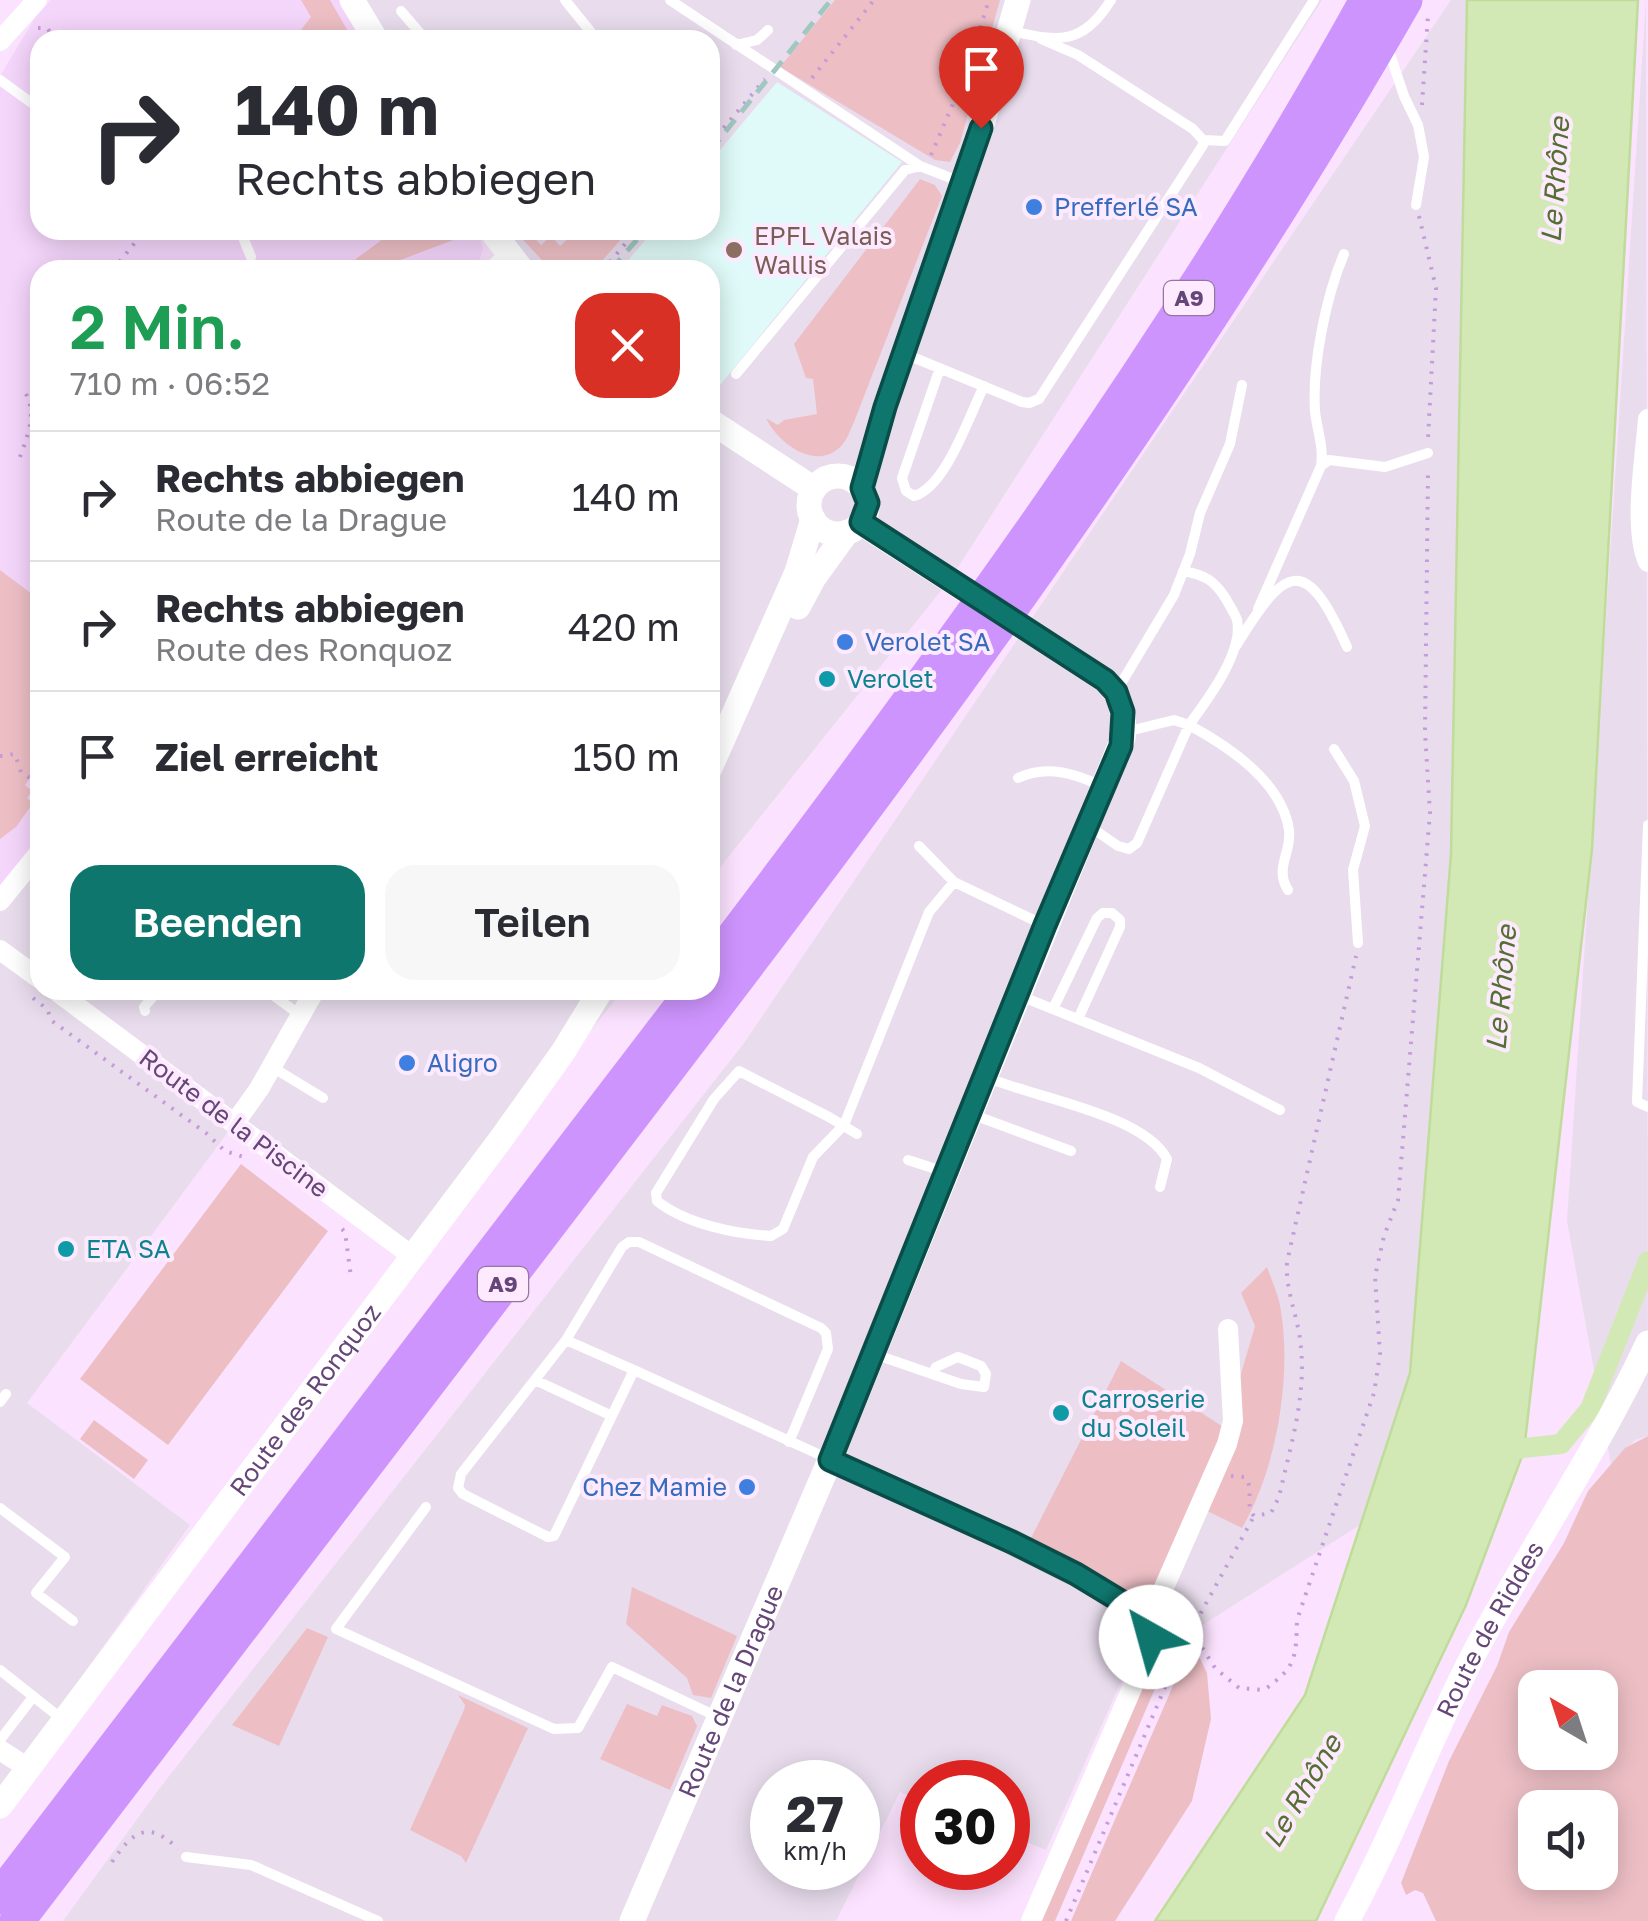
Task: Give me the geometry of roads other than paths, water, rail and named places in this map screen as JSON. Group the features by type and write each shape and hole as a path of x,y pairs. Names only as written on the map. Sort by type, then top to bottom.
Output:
{"highway":[{"name":"A9","path":"720,998 974,635 1206,323 1405,0"},
{"name":"A9","path":"1014,580 1249,203 1366,4"},
{"name":"A9","path":"720,955 974,635"},
{"name":"A9","path":"6,1887 686,1000"},
{"name":"A9","path":"17,1921 719,1000"}],"street":[{"path":"0,40 36,0"},
{"path":"352,0 370,30"},
{"path":"862,488 964,183 1018,0"},
{"path":"903,357 857,448 822,483 809,503 813,518 827,532 854,528 1092,670 1116,692 1124,732"},
{"path":"1648,419 1642,502 1643,550 1648,562"},
{"path":"720,427 822,483 850,478 862,488 868,503 854,528 813,579 727,733"},
{"path":"720,747 798,572 813,518"},
{"name":"Route de la Drague","path":"632,1921 830,1460 1124,732"},
{"path":"0,901 30,864"},
{"path":"0,950 30,983"},
{"name":"Route de la Piscine","path":"68,1000 412,1256"},
{"path":"234,1124 310,1000"},
{"name":"Route des Ronquoz","path":"0,1806 542,1081 595,1000"},
{"path":"1030,1921 1149,1650 1148,1627 1227,1444 1233,1422 1228,1328"},
{"name":"Route de Riddes","path":"1347,1921 1399,1820 1470,1661 1606,1428 1648,1343"},
{"path":"830,1460 1012,1542 1134,1607 1148,1627"},
{"path":"0,1750 28,1768"}],"lane":[{"path":"564,0 589,30"},
{"path":"670,0 714,30"},
{"path":"1041,39 1078,34 1098,20 1111,0"},
{"path":"1010,32 1041,39 1078,55 1193,129 1203,140 1226,141 1314,0"},
{"path":"1366,4 1418,124 1424,157 1416,204"},
{"path":"402,11 418,30"},
{"path":"735,44 744,46 768,30"},
{"path":"720,34 923,167 964,183"},
{"path":"0,80 30,102"},
{"path":"903,357 1022,402 1029,404 1039,399 1203,140"},
{"path":"736,374 905,170 923,167"},
{"path":"244,240 251,257"},
{"path":"1088,825 1118,846 1128,849 1137,843 1189,725 1218,683 1258,609 1324,450 1315,414 1316,382 1334,278 1344,254"},
{"path":"940,368 902,478 906,491 914,496 940,478 984,386"},
{"path":"1116,692 1174,595 1200,513 1230,444 1242,384"},
{"path":"1320,466 1329,460 1385,466 1428,453"},
{"path":"1183,572 1204,575 1217,585 1237,620 1235,646"},
{"path":"1258,609 1279,585 1295,580 1310,584 1332,613 1348,646"},
{"path":"1124,732 1174,720 1189,725 1218,740 1270,788 1290,832 1281,868 1288,890"},
{"path":"1334,749 1354,781 1365,826 1352,870 1358,943"},
{"path":"1018,778 1043,770 1105,787"},
{"path":"1648,825 1637,1102 1648,1107"},
{"path":"918,846 954,882 1045,925"},
{"path":"857,1134 844,1125 739,1071 714,1099 656,1193 657,1201 667,1209 721,1228 771,1236 783,1230 813,1157 844,1125 929,912 954,882"},
{"path":"1053,1009 1097,918 1103,912 1112,913 1120,920 1120,927 1078,1019"},
{"path":"1017,994 1199,1068 1280,1110"},
{"path":"145,1012 150,1000"},
{"path":"279,1000 301,1016"},
{"path":"272,1067 323,1098"},
{"path":"985,1076 1140,1130 1162,1148 1168,1159 1160,1187"},
{"path":"970,1114 1071,1151"},
{"path":"908,1160 947,1172"},
{"path":"634,1370 554,1536 548,1537 458,1488 461,1474 566,1340 622,1247 630,1242 639,1242 826,1333 828,1349 789,1442"},
{"path":"566,1340 830,1460"},
{"path":"873,1353 932,1374 961,1384 984,1387 986,1374 981,1366 958,1358 936,1367 932,1374"},
{"path":"535,1380 612,1416"},
{"path":"426,1507 336,1629 554,1730 578,1728 612,1667 719,1718"},
{"path":"0,1508 65,1557 36,1593 73,1621"},
{"path":"0,1670 64,1721"},
{"path":"0,1740 34,1697"},
{"path":"186,1857 251,1865 378,1921"}],"water":[{"name":"Le Rhône","path":"1467,0 1638,0 1592,849 1524,1451 1466,1605 1316,1921 1155,1921 1305,1695 1410,1373 1451,854"}],"waterway":[{"path":"1497,1451 1561,1444 1590,1409 1648,1261"}],"railway":[{"path":"720,139 831,0"},
{"path":"620,260 636,240"}],"place":[{"name":"Prefferlé SA","path":"1034,207"},
{"name":"EPFL Valais Wallis","path":"734,250"},
{"name":"Verolet SA","path":"845,642"},
{"name":"Verolet","path":"827,679"},
{"name":"Aligro","path":"407,1063"},
{"name":"ETA SA","path":"66,1249"},
{"name":"Carroserie du Soleil","path":"1061,1413"},
{"name":"Chez Mamie","path":"747,1487"}]}
